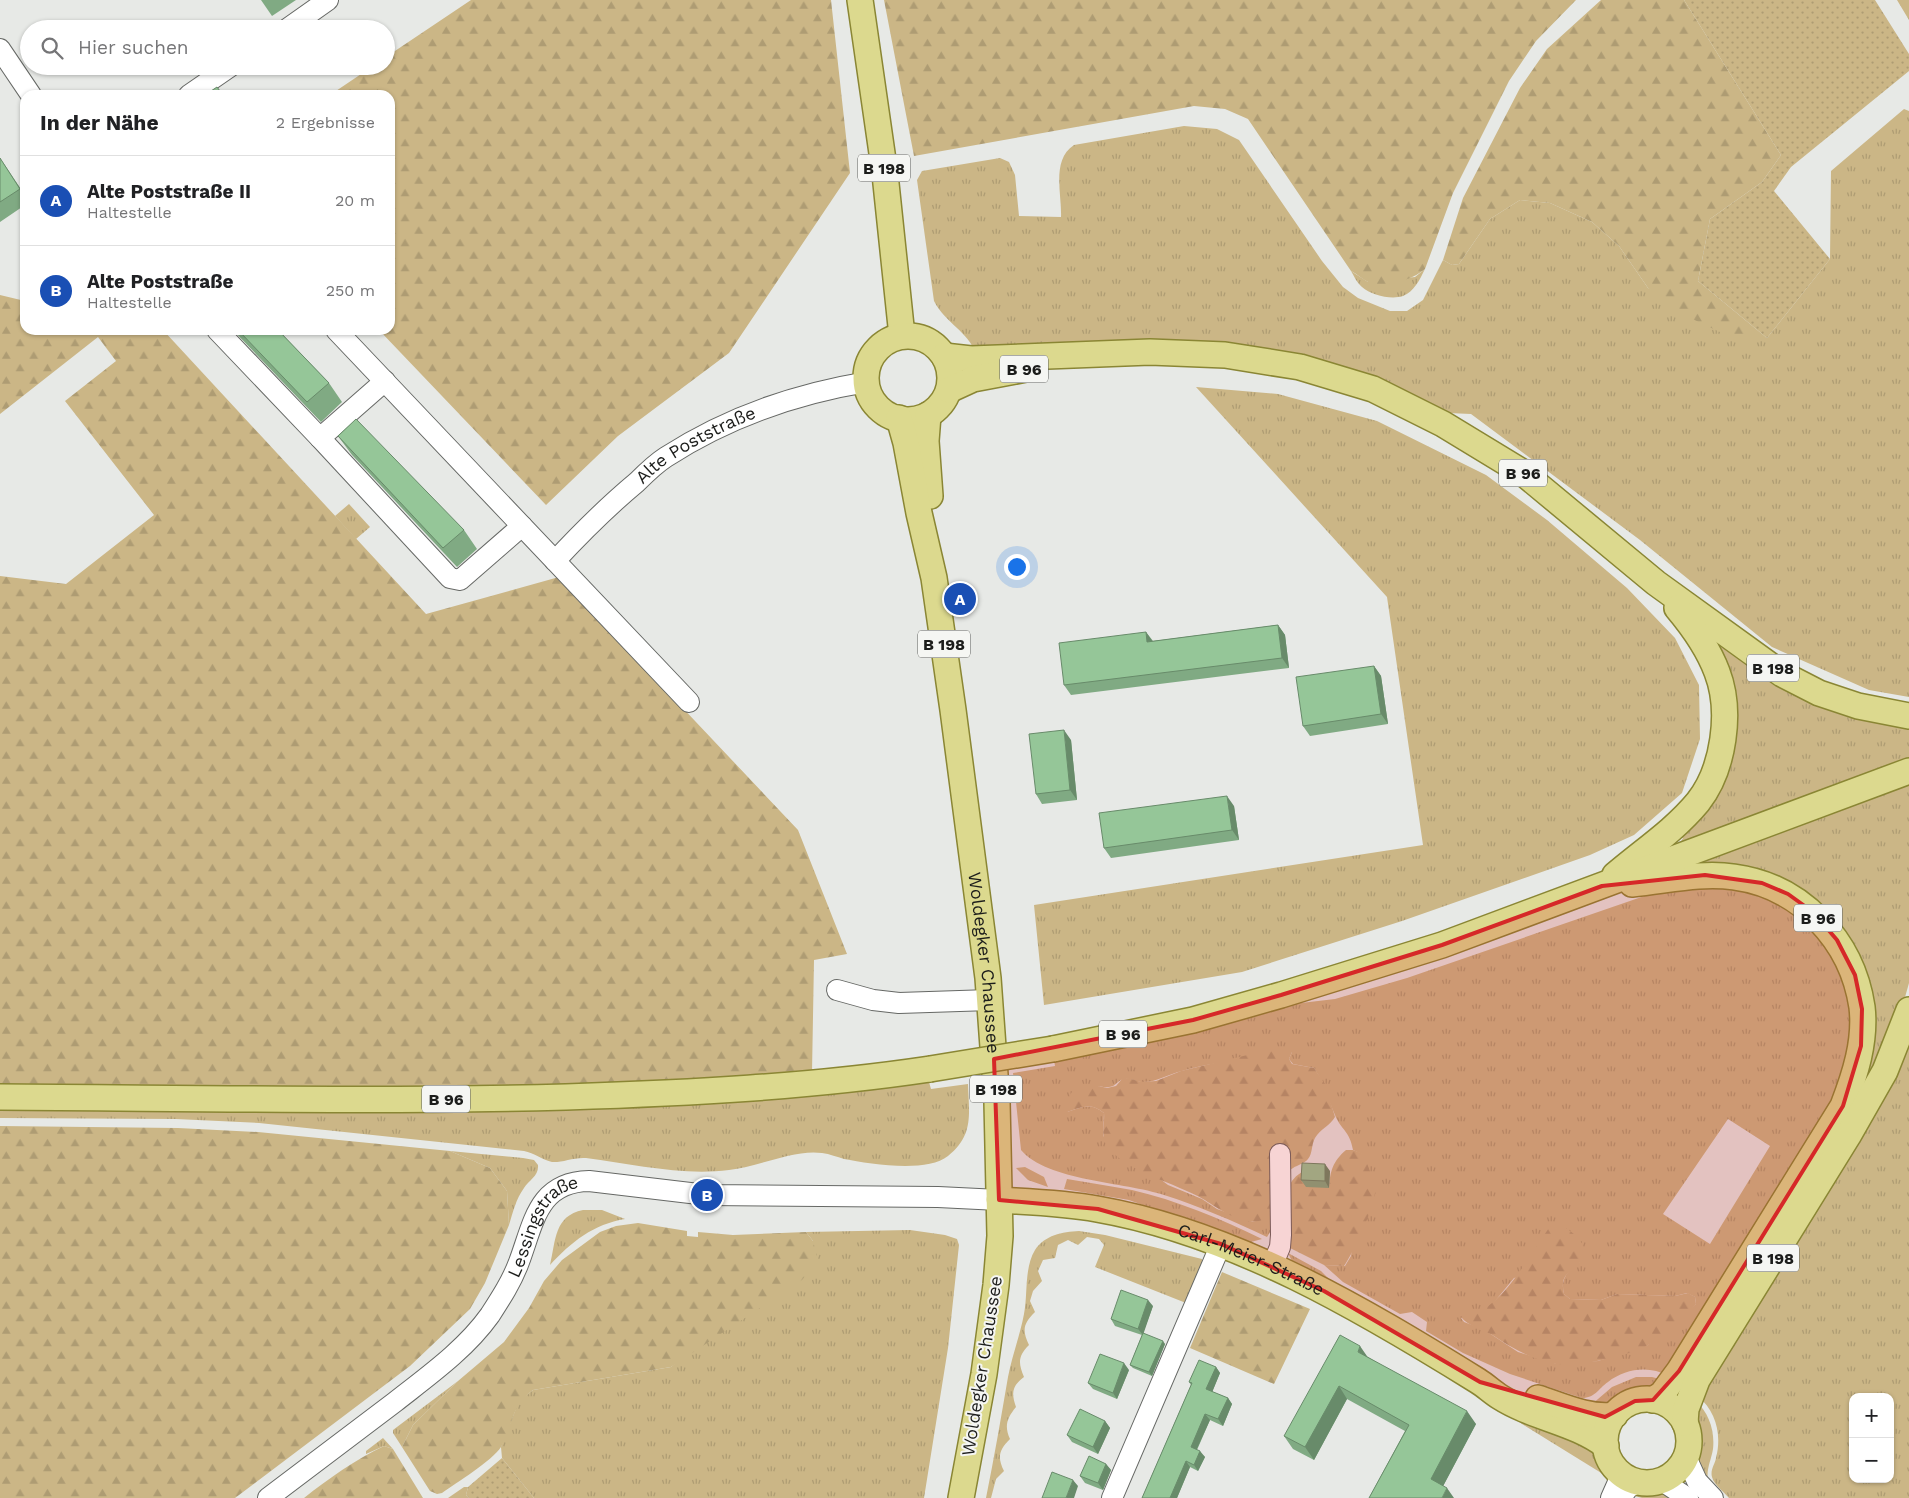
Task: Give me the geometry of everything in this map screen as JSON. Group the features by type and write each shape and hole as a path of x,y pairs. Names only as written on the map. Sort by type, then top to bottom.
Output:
{"main road":[{"name":"B 198","path":"860,0 885,174 902,336"},
{"path":"902,336 917,336 929,341 944,356 949,367 949,390 938,408 928,414 909,420 899,418 879,408 871,397 867,382 872,357 880,347 902,336"},
{"name":"B 96","path":"949,390 973,379 1101,354 1150,352 1226,355 1300,367 1373,389 1443,424 1522,472 1656,583 1704,644 1718,673 1723,701 1724,730 1720,754 1711,778 1699,800 1684,818 1602,886"},
{"path":"944,356 971,359 1101,354"},
{"name":"Woldegker Chaussee","path":"928,414 926,441 934,578"},
{"name":"Woldegker Chaussee","path":"899,418 934,578 953,710 990,1000 997,1102 999,1248 988,1345 961,1498"},
{"name":"B 198","path":"1656,583 1782,674 1819,693 1858,706 1909,716"},
{"name":"B 96","path":"0,1097 468,1100 682,1094 804,1085 930,1069 1052,1049 1192,1020 1281,996 1442,945 1909,771"},
{"name":"B 96","path":"1602,886 1659,882 1706,875 1734,877 1762,883 1788,894 1813,912 1837,940 1855,975 1862,1008 1861,1046 1853,1080 1843,1106 1679,1371 1662,1394 1653,1400"},
{"name":"B 198","path":"1686,1457 1689,1440 1685,1423 1686,1409 1697,1380 1848,1136 1885,1071 1909,1010"},
{"name":"Carl-Meier-Straße","path":"999,1200 1098,1208 1173,1227 1221,1244 1272,1266 1360,1310 1480,1382 1515,1406 1584,1432 1606,1446"},
{"name":"Carl-Meier-Straße","path":"1480,1382 1503,1386 1591,1415 1605,1417 1615,1415"},
{"path":"1685,1423 1671,1407 1653,1400 1628,1404 1615,1415 1607,1430 1606,1446 1612,1464 1640,1478 1676,1472 1686,1457"}],"street":[{"path":"300,20 328,0"},
{"path":"0,49 29,90"},
{"path":"195,90 218,75"},
{"path":"222,335 450,578 460,580 522,526"},
{"path":"341,335 689,702"},
{"path":"320,438 384,381"},
{"name":"Alte Poststraße","path":"555,561 598,515 664,458 727,422 783,400 867,382"},
{"path":"837,990 873,1000 899,1003 990,1000"},
{"path":"1272,1266 1282,1235 1280,1154"},
{"name":"Lessingstraße","path":"268,1498 430,1374 466,1342 489,1316 506,1290 539,1209 548,1196 559,1187 572,1182 589,1181 706,1195 938,1197 999,1200"},
{"path":"1112,1498 1221,1244"},
{"path":"1686,1457 1698,1481 1713,1498"},
{"path":"1621,1498 1628,1488 1640,1478"},
{"path":"1611,1498 1619,1480 1640,1478 1688,1498"}],"highlighted area":[{"path":"1705,875 1762,883 1788,894 1813,912 1837,940 1855,975 1862,1009 1861,1046 1843,1106 1679,1371 1653,1400 1635,1401 1605,1417 1480,1382 1324,1291 1221,1244 1098,1209 999,1200 994,1059 1193,1020 1442,945 1602,886"}],"green space":[{"path":"471,0 831,0 850,173 729,353 618,436 546,505 384,335 395,335 395,90 337,90 360,75 395,75 395,51"},
{"path":"884,0 1576,0 1536,41 1509,81 1453,193 1425,269 1406,280 1390,284 1375,284 1368,282 1351,271 1248,119 1225,109 1194,106 914,156"},
{"path":"1601,0 1684,0 1781,155 1762,182 1710,219 1698,281 1767,338 1722,333 1682,314 1648,288 1619,246 1592,222 1550,203 1520,200 1490,219 1459,264 1452,265 1443,260 1463,198 1520,88 1547,49"},
{"path":"1684,0 1875,0 1909,54 1909,71 1791,167 1774,191 1830,259 1767,338 1698,281 1710,219 1762,182 1781,155"},
{"path":"1897,0 1909,0 1909,20"},
{"path":"1904,109 1909,111 1909,697 1869,690 1772,647 1640,540 1471,414 1448,413 1330,366 976,354 968,339 944,316 934,301 917,180 922,171 1000,158 1009,162 1015,175 1019,216 1061,217 1060,168 1062,159 1074,145 1184,126 1217,129 1239,140 1322,261 1343,287 1358,298 1390,311 1407,311 1423,300 1443,260 1452,265 1459,264 1490,219 1520,200 1550,203 1592,222 1619,246 1648,288 1767,338 1830,259 1831,171"},
{"path":"1425,269 1410,292 1398,297 1381,296 1366,290 1359,284 1351,271 1368,282 1415,277"},
{"path":"0,295 20,300 20,335 168,335 426,614 559,577 798,830 847,954 814,960 812,1073 550,1087 0,1086 0,576 66,584 154,515 65,401 116,361 98,337 0,414"},
{"path":"1196,387 1278,394 1377,421 1486,475 1547,520 1627,588 1675,638 1699,685 1700,739 1682,793 1634,835 1590,855 1402,921 1242,972 1044,1005 1034,905 1423,845 1387,597"},
{"path":"349,504 370,527 356,539 335,516"},
{"path":"1698,622 1909,723 1909,760 1678,846 1683,838 1674,838 1728,754"},
{"path":"1909,783 1909,983 1900,1015 1845,1127 1859,1082 1843,936 1699,864 1707,857"},
{"path":"1732,885 1784,902 1830,945 1853,1011 1852,1045 1834,1103 1668,1376 1653,1370 1629,1371 1615,1378 1593,1395 1582,1398 1510,1374 1463,1353 1426,1331 1427,1322 1412,1312 1400,1314 1343,1282 1324,1265 1345,1266 1351,1256 1364,1155 1353,1150 1350,1139 1337,1120 1324,1086 1314,1068 1293,1064 1289,1059 1292,1052 1209,1065 1177,1072 1152,1081 1141,1082 1130,1079 1122,1080 1110,1087 1099,1086 1067,1112 1086,1106 1104,1113 1103,1136 1168,1185 1202,1199 1217,1209 1253,1222 1262,1219 1271,1209 1272,1229 1267,1237 1216,1214 1164,1195 1088,1179 1049,1168 1033,1160 1021,1150 1013,1073 1055,1066 1054,1060 1284,1005 1335,999 1407,978 1656,892","holes":["1728,1119 1770,1146 1710,1244 1663,1214","1580,1262 1564,1279 1564,1294 1570,1299 1601,1300 1617,1294 1675,1296 1687,1293 1695,1297 1696,1304 1648,1345 1598,1361 1557,1364 1518,1352 1483,1329 1464,1322 1461,1318 1472,1317 1491,1306 1514,1278"]},
{"path":"1909,1034 1909,1498 1729,1498 1717,1486 1712,1477 1712,1469 1718,1449 1718,1432 1713,1416 1698,1396"},
{"path":"1264,1051 1292,1052 1289,1059 1292,1064 1314,1068 1325,1084 1335,1117 1315,1138 1308,1159 1294,1168 1285,1177 1274,1207 1267,1217 1262,1220 1255,1222 1247,1221 1231,1216 1192,1193 1126,1163 1107,1146 1103,1134 1104,1113 1099,1110 1086,1106 1067,1112 1063,1110 1063,1104 1072,1092 1099,1086 1107,1088 1116,1086 1122,1079 1128,1078 1141,1082 1156,1081 1181,1071"},
{"path":"929,1082 931,1089 968,1084 968,1123 962,1140 948,1156 939,1161 913,1166 868,1163 844,1159 825,1153 811,1152 729,1170 693,1172 586,1158 552,1162 524,1151 259,1123 176,1119 0,1118 0,1107 700,1104 803,1097"},
{"path":"0,1126 178,1128 258,1132 450,1151 490,1168 507,1191 509,1225 485,1283 470,1309 410,1366 235,1498 0,1498"},
{"path":"1346,1150 1353,1150 1364,1154 1374,1185 1375,1196 1364,1228 1344,1266 1324,1265 1288,1247 1285,1214 1287,1192 1297,1175 1307,1170 1329,1188 1333,1167"},
{"path":"450,1151 523,1158 534,1160 538,1165 537,1172 519,1197 509,1225 507,1191 490,1168"},
{"path":"1025,1167 1044,1177 1048,1187 1028,1180 1016,1168"},
{"path":"1067,1179 1132,1190 1165,1199 1214,1217 1262,1239 1251,1242 1242,1241 1129,1200 1064,1189"},
{"path":"583,1210 602,1210 625,1219 603,1225 584,1235 550,1265 555,1238 561,1223 574,1213"},
{"path":"638,1223 687,1231 687,1236 698,1237 698,1232 733,1235 806,1232 813,1241 818,1260 802,1280 671,1367 533,1390 519,1404 505,1439 496,1453 442,1493 437,1494 430,1491 402,1447 413,1425 458,1381 504,1342 529,1308 544,1281 562,1260 600,1232 616,1226"},
{"path":"1555,1224 1573,1233 1585,1249 1581,1261 1567,1274 1563,1281 1564,1294 1570,1299 1601,1300 1617,1294 1675,1296 1688,1293 1695,1297 1696,1304 1663,1336 1650,1344 1630,1353 1578,1364 1556,1364 1531,1357 1464,1320 1461,1317 1475,1314 1500,1296 1549,1228"},
{"path":"910,1230 945,1235 957,1239 959,1245 948,1348 924,1498 534,1498 502,1458 501,1447 519,1401 533,1390 671,1367 813,1241 806,1232"},
{"path":"1079,1231 1105,1235 1202,1259 1202,1264 1186,1303 1095,1267 1104,1245 1099,1239 1087,1237 1078,1245 1068,1240 1058,1245 1055,1258 1043,1260 1038,1271 1042,1281 1033,1291 1030,1301 1035,1312 1025,1327 1025,1335 1029,1345 1020,1360 1024,1377 1014,1390 1013,1398 1016,1407 1010,1415 1007,1426 1010,1439 1000,1454 1000,1462 1004,1471 996,1479 991,1498 986,1498 1008,1377 1024,1314 1029,1265 1035,1250 1044,1241 1060,1233"},
{"path":"1288,1253 1321,1271 1333,1283 1293,1263"},
{"path":"1222,1272 1310,1309 1274,1384 1190,1348"},
{"path":"1636,1377 1660,1379 1650,1392 1634,1394 1615,1404 1591,1405 1612,1387"},
{"path":"458,1381 413,1425 402,1447 393,1430"},
{"path":"1696,1401 1708,1417 1713,1436 1708,1481 1696,1462"},
{"path":"1519,1414 1599,1454 1607,1471 1614,1477 1611,1479 1513,1417"},
{"path":"383,1438 393,1449 384,1446 366,1454 366,1451"},
{"path":"384,1446 393,1449 423,1498 304,1498 342,1470"},
{"path":"502,1458 534,1498 469,1498 466,1495 468,1487"},
{"path":"464,1487 468,1487 466,1495 469,1498 448,1498"},
{"path":"1635,1491 1662,1492 1679,1498 1642,1498 1628,1494"}],"building":[{"path":"0,158 20,189 0,202"},
{"path":"243,335 283,335 329,383 307,402"},
{"path":"356,419 464,530 443,548 338,436"},
{"path":"1278,625 1282,658 1064,685 1059,643 1146,632 1147,642"},
{"path":"1374,666 1381,714 1303,726 1296,677"},
{"path":"1064,730 1070,790 1036,794 1029,734"},
{"path":"1227,796 1232,830 1104,848 1099,813"},
{"path":"1302,1163 1325,1164 1325,1181 1301,1180"},
{"path":"1121,1290 1148,1300 1138,1329 1111,1319"},
{"path":"1143,1333 1163,1341 1149,1372 1130,1365"},
{"path":"1340,1335 1360,1346 1358,1352 1467,1411 1431,1479 1447,1488 1442,1498 1369,1498 1409,1425 1339,1386 1305,1447 1284,1436"},
{"path":"1100,1354 1124,1363 1113,1393 1088,1383"},
{"path":"1199,1360 1216,1367 1206,1389 1228,1398 1218,1419 1205,1414 1191,1447 1200,1451 1194,1465 1186,1461 1170,1498 1142,1498 1192,1383 1189,1382"},
{"path":"1080,1409 1105,1421 1093,1447 1067,1435"},
{"path":"1089,1456 1106,1464 1098,1483 1080,1476"},
{"path":"1052,1472 1073,1480 1066,1498 1042,1498"}],"place":[{"name":"Alte Poststraße II","path":"960,599"},
{"name":"Alte Poststraße","path":"707,1195"}]}
